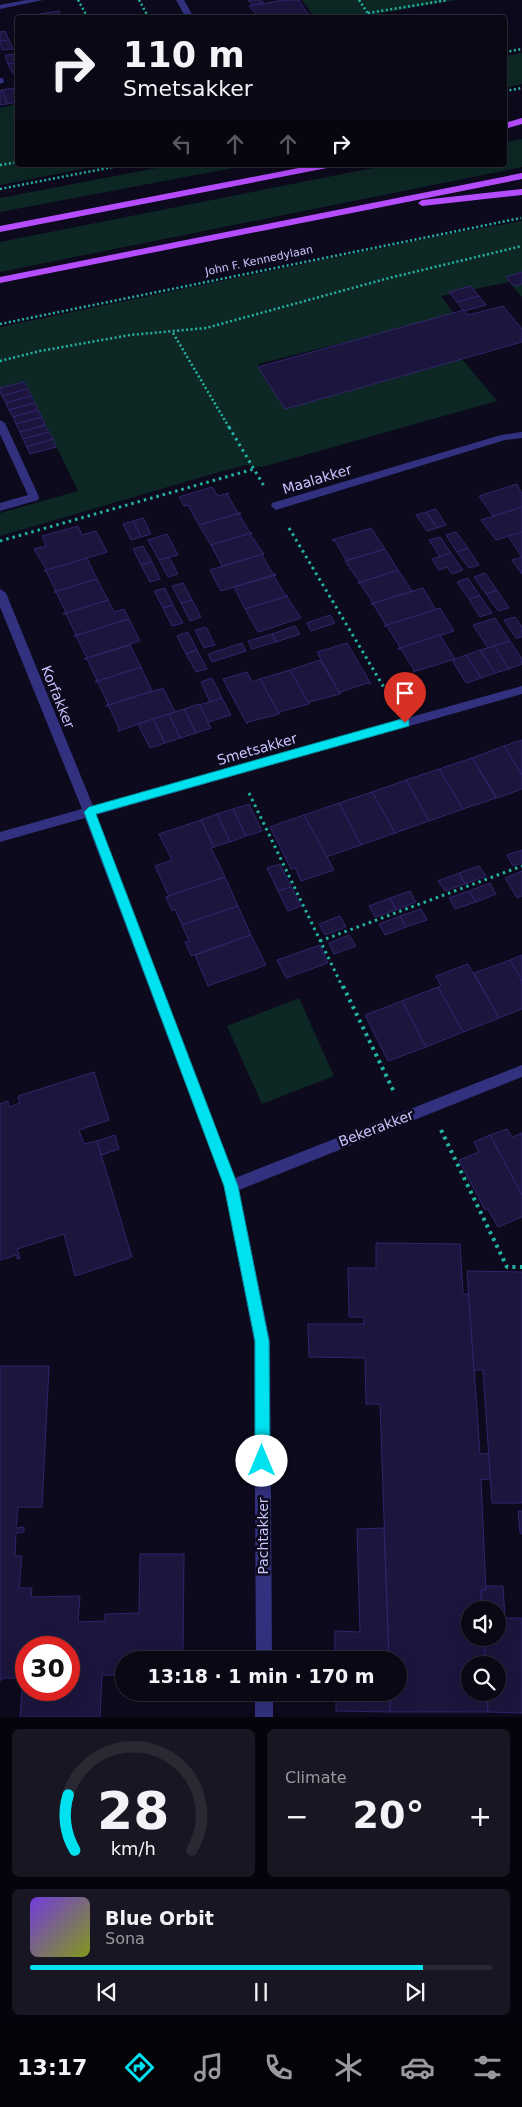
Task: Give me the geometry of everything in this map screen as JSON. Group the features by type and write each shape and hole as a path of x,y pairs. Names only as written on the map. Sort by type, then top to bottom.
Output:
{"main road":[{"path":"507,127 522,121"},
{"path":"507,128 522,126"},
{"path":"0,229 317,167"},
{"path":"0,280 522,176"},
{"path":"364,207 522,192"}],"street":[{"path":"0,6 39,0"},
{"path":"180,0 188,15"},
{"path":"0,423 34,497 0,507"},
{"name":"Maalakker","path":"276,506 505,437 522,435"},
{"name":"Korfakker","path":"0,593 89,812"},
{"name":"Smetsakker","path":"0,837 522,690"},
{"name":"Pachtakker","path":"89,812 231,1186 262,1341 264,1651"},
{"name":"Bekerakker","path":"231,1186 522,1072"},
{"path":"264,1701 264,1717"}],"path":[{"path":"78,0 86,15"},
{"path":"138,0 147,15"},
{"path":"359,0 368,13 448,0"},
{"path":"507,52 522,48"},
{"path":"507,91 522,88"},
{"path":"0,165 15,162"},
{"path":"0,189 113,167"},
{"name":"John F. Kennedylaan","path":"0,324 522,218"},
{"path":"0,361 40,351 130,335 174,333 206,328 389,278 522,246"},
{"path":"174,333 276,506"},
{"path":"0,541 254,469"},
{"name":"Maalakker","path":"276,506 405,723"},
{"path":"238,770 406,1117"},
{"path":"320,941 522,866"},
{"path":"430,1107 507,1267 522,1267"}],"green space":[{"path":"302,0 456,0 373,15 313,15"},
{"path":"522,53 522,84 507,88 507,56"},
{"path":"15,104 15,167 93,167 0,185 0,108"},
{"path":"522,139 522,167 0,272 0,242 378,167 507,167 507,142"},
{"path":"162,167 238,167 0,212 0,198"},
{"path":"522,221 522,297 509,282 441,296 455,315 258,364 285,409 462,359 497,401 262,467 245,465 0,536 0,513 78,491 25,382 0,388 0,327 443,235"},
{"path":"299,998 334,1076 262,1104 227,1026"}],"building":[{"path":"248,0 261,0 264,3 252,5"},
{"path":"284,0 299,0 309,15 257,15 249,6"},
{"path":"59,11 61,15 40,15"},
{"path":"5,31 9,40 0,41 0,32"},
{"path":"9,40 13,49 2,50 0,41"},
{"path":"15,54 15,64 8,64 5,55"},
{"path":"15,63 15,74 13,74 8,64"},
{"path":"13,88 15,103 7,104 2,90"},
{"path":"2,90 7,104 0,105 0,91"},
{"path":"522,272 522,284 514,286 506,277"},
{"path":"471,286 479,296 457,302 449,292"},
{"path":"479,296 486,305 464,311 457,302"},
{"path":"503,306 522,329 522,342 285,409 258,367 464,310 468,315"},
{"path":"24,382 28,389 2,396 0,388"},
{"path":"28,389 31,396 6,403 2,396"},
{"path":"31,396 35,403 9,410 6,403"},
{"path":"35,403 38,410 13,417 9,410"},
{"path":"38,410 42,417 16,424 13,417"},
{"path":"42,417 45,425 20,432 16,424"},
{"path":"45,425 49,432 23,439 20,432"},
{"path":"49,432 53,439 27,447 23,439"},
{"path":"53,439 56,447 30,454 27,447"},
{"path":"517,484 522,494 522,507 493,516 479,496"},
{"path":"212,487 218,496 229,493 227,494 238,513 240,513 199,525 188,505 184,506 179,497"},
{"path":"522,507 522,532 496,540 481,520"},
{"path":"436,509 446,525 437,528 426,512"},
{"path":"426,512 437,528 427,531 416,515"},
{"path":"241,513 239,514 250,533 252,533 211,545 199,525"},
{"path":"143,518 151,534 141,537 133,521"},
{"path":"133,521 141,537 131,540 123,524"},
{"path":"78,526 82,535 96,531 107,552 44,571 46,569 34,549 46,546 42,536"},
{"path":"371,528 385,549 345,561 335,541 332,540"},
{"path":"456,532 468,548 457,552 446,535"},
{"path":"522,532 522,557 508,536"},
{"path":"252,533 250,534 264,554 222,566 211,545"},
{"path":"167,534 178,555 159,560 148,540"},
{"path":"440,537 451,553 440,557 429,540"},
{"path":"143,546 152,562 141,565 133,549"},
{"path":"468,548 479,565 469,568 457,552"},
{"path":"385,549 398,570 358,583 359,581 345,561"},
{"path":"451,553 463,570 452,574 447,567 439,570 432,559"},
{"path":"264,554 262,555 273,574 276,574 221,591 210,570"},
{"path":"169,557 178,574 168,577 159,560"},
{"path":"522,557 522,574 512,560"},
{"path":"87,558 97,579 54,592 56,591 46,571 44,571"},
{"path":"152,562 160,579 150,582 141,565"},
{"path":"398,570 412,591 371,604 373,603 360,583 358,583"},
{"path":"485,573 497,590 486,594 474,577"},
{"path":"276,575 274,576 286,596 288,596 245,609 234,587"},
{"path":"468,578 480,596 469,599 457,582"},
{"path":"97,579 108,600 63,614 66,612 56,592 54,592"},
{"path":"183,583 192,600 181,603 172,586"},
{"path":"165,588 173,605 163,608 154,591"},
{"path":"423,588 436,610 384,626 386,625 373,604 371,604"},
{"path":"497,590 509,608 498,611 486,594"},
{"path":"288,596 301,618 258,632 245,609"},
{"path":"480,596 492,613 480,617 469,599"},
{"path":"108,600 114,612 124,609 129,619 74,636 76,635 66,614 63,614"},
{"path":"192,600 201,617 190,621 181,603"},
{"path":"173,605 183,623 172,626 163,608"},
{"path":"440,608 454,631 398,649 400,647 387,626 384,626"},
{"path":"330,615 335,623 311,631 307,623"},
{"path":"515,617 522,627 522,637 516,638 504,620"},
{"path":"495,618 510,641 488,648 473,625"},
{"path":"129,619 140,641 84,659 87,658 76,636 74,636"},
{"path":"295,626 300,634 276,642 272,634"},
{"path":"206,627 215,645 204,648 195,630"},
{"path":"188,632 197,650 186,654 177,636"},
{"path":"272,634 276,642 252,649 248,641"},
{"path":"440,635 455,659 413,672 414,670 401,649 398,649"},
{"path":"510,641 522,659 522,664 509,669 494,646"},
{"path":"242,643 246,651 212,662 208,654"},
{"path":"347,643 371,684 368,683 340,692 340,694 317,652"},
{"path":"130,645 141,667 95,682 97,680 87,659 84,659"},
{"path":"494,646 509,669 495,673 480,650"},
{"path":"197,650 207,669 196,672 186,654"},
{"path":"480,650 495,673 481,678 466,655"},
{"path":"466,655 481,678 466,683 452,660"},
{"path":"320,660 340,694 309,702 309,704 290,670"},
{"path":"141,667 152,691 106,706 108,704 98,682 95,682"},
{"path":"290,670 309,704 279,712 279,714 260,679"},
{"path":"247,672 252,682 260,679 279,714 248,722 247,724 223,679"},
{"path":"212,678 222,698 210,702 201,682"},
{"path":"163,688 175,712 118,731 119,729 109,706 106,706"},
{"path":"222,698 231,715 208,722 199,705"},
{"path":"199,704 211,728 196,733 184,709"},
{"path":"184,709 196,733 180,738 169,714"},
{"path":"169,714 180,738 165,743 153,719"},
{"path":"153,719 165,743 150,748 138,724"},
{"path":"522,740 522,775 504,746"},
{"path":"504,746 522,775 522,789 497,798 472,758"},
{"path":"472,758 496,798 463,809 439,769"},
{"path":"439,769 463,809 429,821 406,780"},
{"path":"406,780 429,821 395,833 372,792"},
{"path":"372,792 395,833 361,845 339,803"},
{"path":"339,803 361,845 326,857 304,815"},
{"path":"249,804 262,831 246,836 233,809"},
{"path":"233,809 246,836 230,842 217,814"},
{"path":"217,814 230,842 214,847 201,820"},
{"path":"304,815 334,870 301,881 295,868 291,869 270,827"},
{"path":"201,820 214,847 211,848 225,877 169,896 155,866 172,860 159,834"},
{"path":"522,850 522,863 513,866 507,855"},
{"path":"280,864 291,887 278,891 267,868"},
{"path":"479,866 486,876 465,884 459,873"},
{"path":"522,871 522,896 517,898 505,878"},
{"path":"459,873 465,884 445,891 438,881"},
{"path":"225,877 238,906 182,925 175,909 172,911 166,897"},
{"path":"490,883 496,894 476,902 469,891"},
{"path":"291,887 301,906 288,911 278,891"},
{"path":"410,891 416,902 396,910 390,898"},
{"path":"469,891 476,902 455,909 449,898"},
{"path":"390,898 396,910 375,917 369,906"},
{"path":"238,906 251,935 191,956 185,942 189,941 182,925"},
{"path":"421,909 427,920 406,927 400,916"},
{"path":"340,916 346,927 325,935 319,924"},
{"path":"400,916 406,927 385,935 379,924"},
{"path":"251,935 266,965 208,986 195,955"},
{"path":"349,935 356,946 334,954 329,943"},
{"path":"320,945 328,963 286,978 277,960"},
{"path":"522,955 522,981 510,960"},
{"path":"510,960 522,981 522,1009 499,1018 474,973"},
{"path":"468,964 499,1018 463,1032 438,987 441,986 436,976"},
{"path":"438,987 463,1032 426,1047 402,1001"},
{"path":"402,1001 426,1047 388,1061 365,1015"},
{"path":"94,1072 109,1120 79,1130 84,1144 97,1141 132,1257 75,1276 64,1234 17,1249 20,1258 17,1259 17,1255 0,1260 0,1104 8,1101 9,1107 20,1103 18,1096"},
{"path":"507,1129 512,1137 522,1133 522,1195 490,1135"},
{"path":"115,1135 119,1149 101,1155 97,1141"},
{"path":"490,1135 522,1195 522,1217 498,1227 488,1209 485,1210 459,1160 479,1152 474,1142"},
{"path":"376,1243 460,1244 463,1294 469,1294 480,1454 489,1453 491,1480 481,1479 486,1590 481,1590 482,1601 461,1601 461,1646 485,1646 485,1656 461,1656 461,1701 487,1701 488,1712 390,1712 390,1701 407,1701 407,1651 389,1651 380,1404 366,1404 365,1358 309,1357 308,1324 364,1324 364,1317 349,1317 348,1268 376,1268"},
{"path":"467,1271 522,1272 522,1503 492,1503 483,1370 474,1370"},
{"path":"0,1366 49,1366 42,1507 18,1507 16,1528 24,1527 24,1532 16,1533 15,1556 22,1556 19,1588 32,1588 31,1597 80,1596 78,1622 105,1621 105,1614 139,1613 140,1554 184,1554 183,1651 115,1651 115,1675 102,1675 100,1717 20,1717 21,1701 80,1701 80,1636 15,1636 15,1678 3,1678 0,1681"},
{"path":"518,1511 522,1511 522,1534 520,1533"},
{"path":"384,1528 389,1651 335,1651 335,1631 360,1632 357,1529"},
{"path":"486,1586 503,1586 504,1601 482,1601 481,1590 486,1590"},
{"path":"506,1618 522,1618 522,1713 488,1712 487,1701 506,1701 506,1656 485,1656 485,1646 506,1646"},
{"path":"336,1701 390,1701 390,1712 336,1711"}],"route":[{"path":"262,1461 262,1341 231,1186 89,812 405,723"}]}
